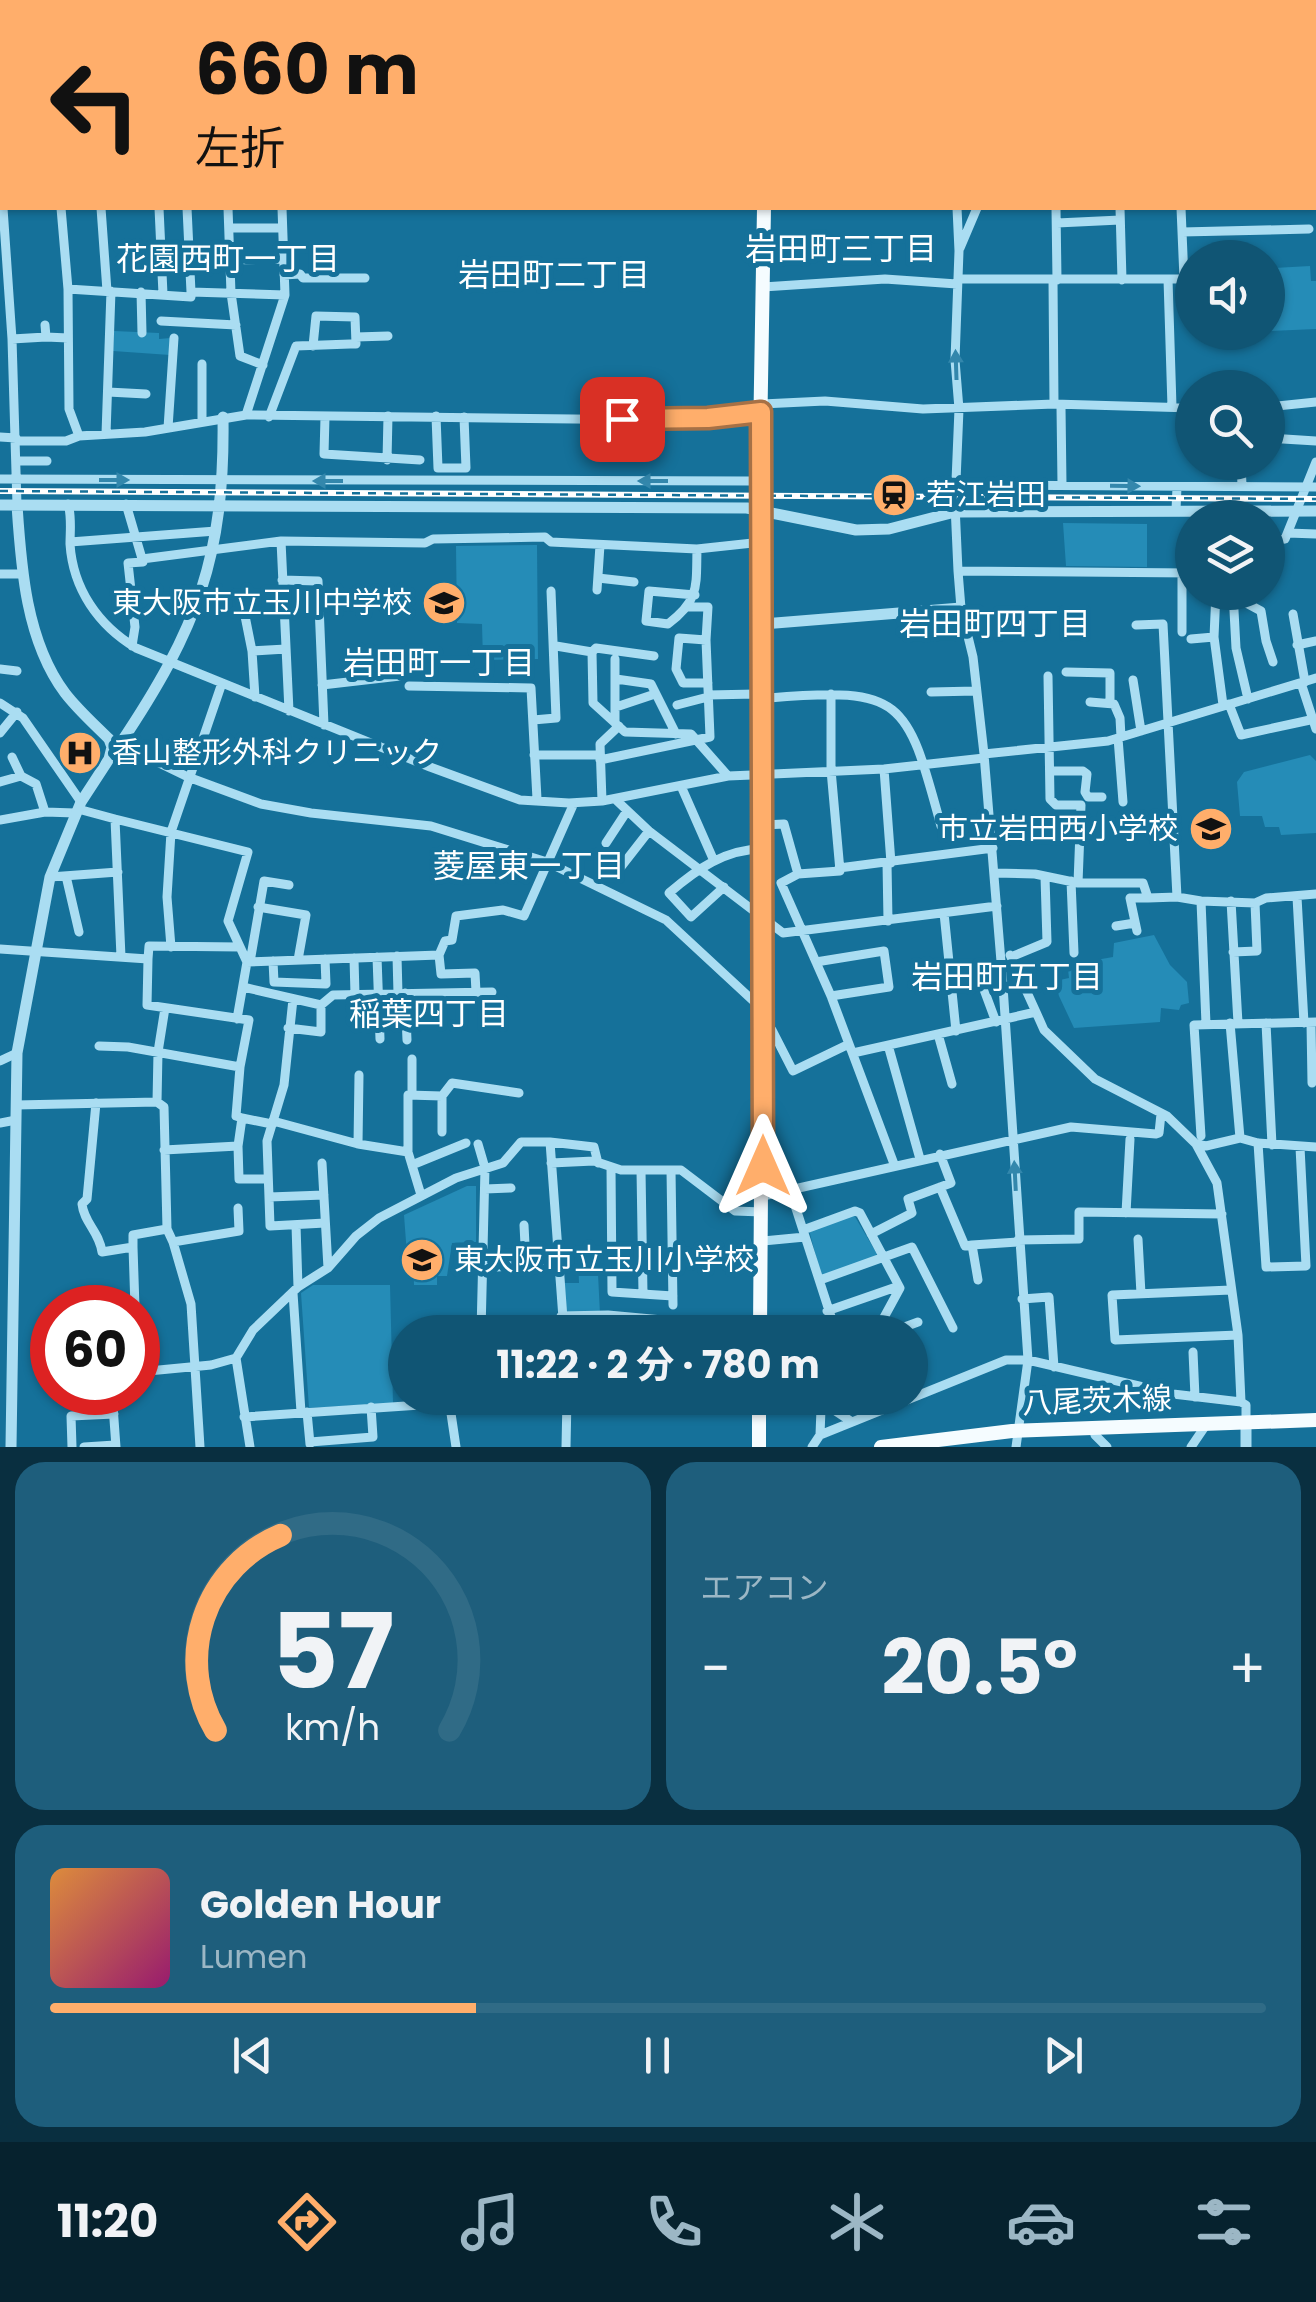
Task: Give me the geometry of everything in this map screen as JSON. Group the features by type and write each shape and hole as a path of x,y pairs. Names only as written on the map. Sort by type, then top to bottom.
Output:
{"main road":[{"path":"764,210 760,510 764,1315"},
{"path":"760,1415 760,1447"},
{"name":"八尾茨木線","path":"881,1447 1018,1430 1316,1420"}],"street":[{"path":"61,210 68,289 68,409 79,436"},
{"path":"101,210 109,291 106,434"},
{"path":"159,210 163,294"},
{"path":"187,210 191,322"},
{"path":"228,210 231,293 240,356 262,366"},
{"path":"246,415 285,295 282,210"},
{"path":"957,210 959,409 955,512 961,608 984,756 997,906 1000,1021 1028,1360 1016,1447"},
{"path":"959,251 976,210"},
{"path":"1056,210 1062,486"},
{"path":"1120,210 1122,280"},
{"path":"1181,210 1183,240"},
{"path":"1056,224 1120,220"},
{"path":"228,228 282,228"},
{"path":"1182,232 1309,229"},
{"path":"2,233 4,299 12,339 22,574 44,652 73,703 116,746 262,804 431,826 547,862 666,920 763,1010"},
{"path":"230,260 284,260"},
{"path":"284,275 365,278"},
{"path":"763,287 886,279 1175,279"},
{"path":"1168,279 1172,407"},
{"path":"68,289 285,295"},
{"path":"141,292 142,333"},
{"path":"269,416 296,346 314,346 356,344 356,317 316,316 314,346"},
{"path":"161,321 236,325"},
{"path":"12,339 46,331 68,338"},
{"path":"356,338 388,336"},
{"path":"168,428 174,338"},
{"path":"202,364 202,421"},
{"path":"108,392 146,394"},
{"path":"0,437 66,441 79,436 168,428 246,415 662,420 825,401 923,409 1175,407"},
{"path":"1285,405 1316,402"},
{"path":"325,416 324,454 420,460"},
{"path":"387,460 388,416"},
{"path":"436,416 438,468 466,468 464,416"},
{"path":"11,1447 7,1267 17,1053 34,950 50,878 78,808 172,663 189,628 214,548 222,481 223,417"},
{"path":"1285,439 1316,441"},
{"path":"16,461 47,461"},
{"path":"1285,536 1311,487 1316,462"},
{"path":"0,480 750,482"},
{"path":"1242,480 1242,486"},
{"path":"957,485 1311,487"},
{"path":"1176,487 1176,500"},
{"path":"68,504 72,569 88,602 132,646 520,800 574,803 615,799 728,776 884,769 1119,738 1307,681"},
{"path":"126,504 143,562 128,563 135,628 132,646"},
{"path":"0,505 760,510 856,530 889,529 955,512 1175,510"},
{"path":"1285,511 1316,511"},
{"path":"70,542 216,531"},
{"path":"1288,533 1316,534"},
{"path":"142,558 281,541 425,543 545,537 551,542 697,549 762,542"},
{"path":"281,541 288,711"},
{"path":"598,590 600,545"},
{"path":"695,595 649,591 646,621 668,624 688,607 695,595 697,549"},
{"path":"958,571 1175,572"},
{"path":"0,574 22,574"},
{"path":"598,578 634,582"},
{"path":"282,580 318,580 324,725"},
{"path":"533,720 556,718 552,591"},
{"path":"243,606 252,650 255,697"},
{"path":"534,755 600,758 710,737 708,607 688,607"},
{"path":"762,624 961,608"},
{"path":"1187,610 1186,636 1214,637"},
{"path":"1215,610 1214,637 1226,705 1241,735 1313,724 1293,614"},
{"path":"1234,610 1236,648 1248,699"},
{"path":"1258,610 1273,662"},
{"path":"1136,626 1163,624 1177,896"},
{"path":"706,640 679,638 676,669 683,683 708,682"},
{"path":"1296,645 1316,641"},
{"path":"556,646 592,652"},
{"path":"654,656 596,648 592,652 593,703 625,732 691,734 728,776"},
{"path":"252,650 286,649"},
{"path":"602,800 600,744 617,724 615,660"},
{"path":"0,669 16,671"},
{"path":"1066,672 1110,673 1110,702 1120,718 1123,802"},
{"path":"322,685 400,676"},
{"path":"1048,676 1050,799 1056,805 1082,804 1074,882 1074,952"},
{"path":"616,679 650,684 676,734"},
{"path":"1134,680 1141,731"},
{"path":"171,947 167,897 170,832 222,683"},
{"path":"409,686 531,688 537,800"},
{"path":"930,692 976,691"},
{"path":"616,707 654,694"},
{"path":"831,694 831,770 840,868"},
{"path":"677,705 708,696 860,694 901,714 925,764 940,826"},
{"path":"0,702 17,712 78,808"},
{"path":"1090,702 1110,702"},
{"path":"0,733 17,712"},
{"path":"12,757 20,776 36,784 45,812"},
{"path":"884,769 888,921"},
{"path":"1052,771 1083,771 1087,774 1088,797 1102,797"},
{"path":"0,782 20,776"},
{"path":"681,786 714,861"},
{"path":"615,799 649,831 784,933 997,906"},
{"path":"476,992 475,973 441,974 439,955 445,942 452,940 456,916 503,910 524,916 574,803"},
{"path":"0,820 78,808 248,852 228,921 248,962"},
{"path":"606,843 627,811"},
{"path":"115,819 122,958"},
{"path":"764,825 784,824 798,874"},
{"path":"617,872 649,831"},
{"path":"688,860 708,848"},
{"path":"724,887 691,917 670,893 698,868 743,849 764,848"},
{"path":"894,1164 831,996 781,883 798,874 992,848"},
{"path":"50,878 118,872"},
{"path":"994,873 1074,882 1143,882 1148,898"},
{"path":"66,876 78,932"},
{"path":"1011,956 1047,942 1045,877"},
{"path":"237,1019 264,881 289,886"},
{"path":"1116,926 1136,927 1130,898 1177,896 1256,903 1266,898 1316,894"},
{"path":"1297,897 1312,1084"},
{"path":"1201,901 1206,1024"},
{"path":"1231,902 1240,1138"},
{"path":"1233,952 1257,951 1256,903"},
{"path":"258,907 306,915 298,960"},
{"path":"944,913 956,1031"},
{"path":"1000,945 1011,956 1044,1030 1095,1079 1161,1114 1206,1146 1240,1138 1258,1144 1316,1146"},
{"path":"240,948 149,946 146,1005 249,1020 236,1116 408,1152"},
{"path":"0,948 148,960"},
{"path":"816,962 884,951 889,987 831,996"},
{"path":"248,962 439,955"},
{"path":"398,956 406,1040"},
{"path":"377,957 380,1039"},
{"path":"354,958 355,995"},
{"path":"273,961 274,982 299,986 326,984 325,959"},
{"path":"950,972 976,968 1000,1021"},
{"path":"243,986 322,1006"},
{"path":"288,1028 321,1032 322,1006 333,995 492,992"},
{"path":"293,999 284,1084 266,1152 270,1226 325,1224"},
{"path":"158,1102 158,1052 166,1008"},
{"path":"763,1028 772,1030 793,1070 851,1048 888,1045 1036,1012"},
{"path":"1266,1023 1272,1144"},
{"path":"1242,1402 1238,1335 1217,1183 1198,1140 1194,1025 1310,1023"},
{"path":"938,1034 952,1084"},
{"path":"888,1045 920,1158"},
{"path":"99,1046 240,1067"},
{"path":"0,1060 17,1053"},
{"path":"412,1059 412,1095"},
{"path":"358,1144 359,1075"},
{"path":"442,1132 442,1096 452,1083 519,1093"},
{"path":"421,1195 408,1152 408,1095 442,1096"},
{"path":"96,1102 83,1213 99,1236 102,1252 133,1247"},
{"path":"16,1105 158,1102 164,1107 167,1229 191,1304 200,1447"},
{"path":"763,1196 1070,1126 1156,1134 1161,1114"},
{"path":"242,1118 239,1179 268,1179"},
{"path":"0,1123 16,1120"},
{"path":"1126,1213 1130,1139"},
{"path":"250,1447 236,1358 253,1330 296,1290 328,1268 356,1236 421,1195 503,1163 521,1142 594,1147 598,1163"},
{"path":"550,1142 562,1315"},
{"path":"412,1165 472,1143 485,1168 481,1315"},
{"path":"1258,1144 1266,1267 1306,1266 1300,1147"},
{"path":"164,1150 238,1146"},
{"path":"871,1234 912,1214 908,1200 952,1183 940,1154"},
{"path":"322,1163 328,1268"},
{"path":"551,1164 598,1163 641,1170 680,1170 735,1211 763,1212"},
{"path":"611,1167 612,1292 673,1301 671,1170"},
{"path":"641,1170 643,1294"},
{"path":"484,1188 511,1188"},
{"path":"940,1188 965,1246 1079,1239 1079,1212 1222,1214"},
{"path":"790,1190 829,1315"},
{"path":"269,1198 324,1195"},
{"path":"173,1242 239,1231 238,1208"},
{"path":"763,1242 804,1233 854,1211 860,1213 899,1286"},
{"path":"296,1225 296,1290 304,1412 310,1444 373,1437 371,1407"},
{"path":"524,1226 526,1264"},
{"path":"134,1285 133,1235 167,1229"},
{"path":"1138,1239 1141,1294"},
{"path":"972,1245 978,1280"},
{"path":"820,1280 912,1248 952,1328"},
{"path":"484,1268 558,1262"},
{"path":"827,1311 899,1286"},
{"path":"884,1315 899,1286"},
{"path":"1231,1290 1112,1296 1115,1340 1238,1335"},
{"path":"1022,1299 1049,1298 1054,1367"},
{"path":"1193,1352 1195,1398"},
{"path":"160,1370 194,1368 236,1358"},
{"path":"812,1447 820,1436 1006,1360 1028,1360 1195,1398 1242,1402 1246,1405 1246,1447"},
{"path":"244,1417 388,1405"},
{"path":"72,1447 70,1416 92,1415"},
{"path":"84,1447 116,1446 114,1415"},
{"path":"451,1415 456,1447"},
{"path":"566,1447 567,1415"},
{"path":"820,1436 821,1415"},
{"path":"843,1415 852,1422"},
{"path":"1191,1447 1206,1425"},
{"path":"1094,1428 1095,1435 1108,1447"}],"shaded area":[{"path":"1310,266 1311,281 1316,281 1316,329 1285,330 1285,267"},
{"path":"114,331 159,333 159,339 171,338 170,355 113,351"},
{"path":"1063,523 1147,524 1147,567 1066,566"},
{"path":"537,545 538,659 483,660 482,624 457,623 456,546"},
{"path":"1310,755 1316,761 1316,833 1281,835 1279,827 1265,827 1262,816 1240,816 1237,782 1244,772"},
{"path":"1154,935 1170,965 1187,982 1189,1003 1179,1010 1161,1008 1160,1022 1074,1028 1055,981 1069,978 1068,969 1074,969 1073,964 1113,957 1114,943"},
{"path":"467,1186 476,1186 476,1242 452,1243 447,1276 437,1276 437,1285 414,1285 413,1256 407,1255 404,1215"},
{"path":"854,1215 877,1254 873,1260 821,1275 809,1230"},
{"path":"597,1254 600,1314 563,1315 561,1283 579,1283 578,1255"},
{"path":"313,1285 390,1285 388,1403 309,1408 301,1293"}],"railway":[{"path":"0,491 1316,499"}],"place":[{"name":"若江岩田","path":"894,495"},
{"name":"東大阪市立玉川中学校","path":"444,603"},
{"name":"香山整形外科クリニック","path":"80,753"},
{"name":"市立岩田西小学校","path":"1211,829"},
{"name":"東大阪市立玉川小学校","path":"422,1260"}],"district":[{"name":"岩田町三丁目","path":"841,249"},
{"name":"花園西町一丁目","path":"228,259"},
{"name":"岩田町二丁目","path":"554,275"},
{"name":"岩田町四丁目","path":"995,624"},
{"name":"岩田町一丁目","path":"439,663"},
{"name":"菱屋東一丁目","path":"529,866"},
{"name":"岩田町五丁目","path":"1007,977"},
{"name":"稲葉四丁目","path":"429,1014"}],"route":[{"path":"622,419 708,418 761,412 763,1166"}]}
